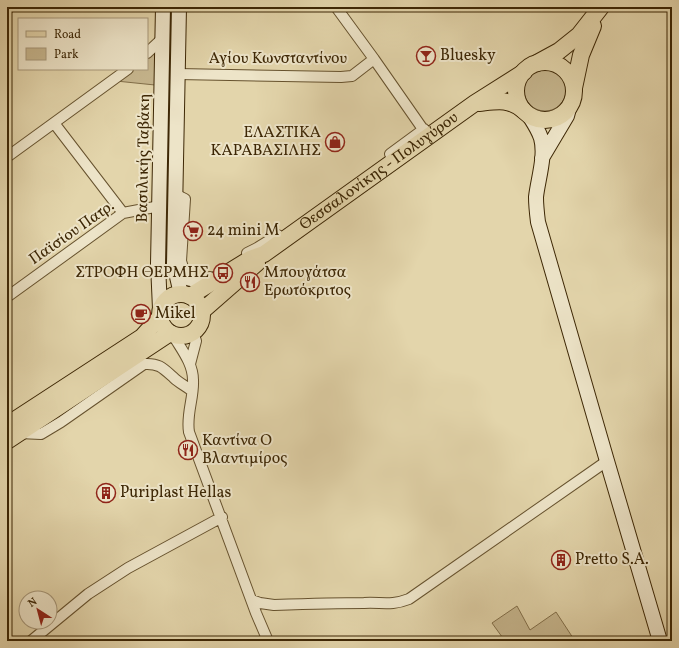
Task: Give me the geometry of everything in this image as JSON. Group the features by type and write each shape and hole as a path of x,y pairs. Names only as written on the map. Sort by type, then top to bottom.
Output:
{"main road":[{"name":"Θεσσαλονίκης - Πολυγύρου","path":"202,312 254,266 264,254 426,133 560,51 579,35 602,7"},
{"name":"Θεσσαλονίκης - Πολυγύρου","path":"574,90 581,55 602,7"},
{"path":"543,62 558,65 564,70 573,82 574,90 573,98 565,112 559,117 551,120 535,118 525,112 519,103 517,95 518,83 530,68 543,62"},
{"name":"Θεσσαλονίκης - Πολυγύρου","path":"475,103 506,100 516,104 525,112"},
{"name":"Θεσσαλονίκης - Πολυγύρου","path":"185,295 250,259 264,254"},
{"path":"11,433 142,337 160,313 163,303 168,298 174,295 185,295 198,302 202,312 200,323 193,332 184,336 171,334 163,326 160,313"},
{"path":"11,433 171,334"}],"street":[{"name":"Βασιλικής Ταβάκη","path":"160,313 158,264 163,7"},
{"name":"Βασιλικής Ταβάκη","path":"179,7 174,264 185,295"},
{"path":"175,194 185,199 181,261 183,270 187,280 202,282 242,256 277,236 426,133 336,7"},
{"path":"148,52 163,38"},
{"name":"Αγίου Κωνσταντίνου","path":"178,74 341,77 352,76 374,59"},
{"path":"7,157 127,70"},
{"path":"542,158 567,116 570,105"},
{"path":"525,112 536,127 542,140 542,158 536,197 538,222 660,641"},
{"path":"54,123 123,213"},
{"name":"Παϊσίου Πατρ.","path":"7,297 123,213 160,206"},
{"path":"190,364 196,342 193,332"},
{"path":"171,334 190,364 194,380 188,424 189,432 252,600 252,614 268,641"},
{"path":"11,433 41,434 61,422 144,364 156,364 166,369 174,378 192,390"},
{"path":"252,600 274,605 374,602 394,604 409,599 607,461"},
{"path":"31,641 88,594 128,568 222,517"},
{"path":"252,614 274,605"}],"green space":[{"path":"156,46 155,85 116,81 132,70 148,70 148,58"},
{"path":"545,69 560,75 566,90 560,105 545,111 530,105 524,90 530,75"},
{"path":"517,606 530,630 556,612 575,641 505,641 492,623"}],"waterway":[{"path":"7,15 17,7"}],"place":[{"name":"Bluesky","path":"426,56"},
{"name":"ΕΛΑΣΤΙΚΑ ΚΑΡΑΒΑΣΙΛΗΣ","path":"335,142"},
{"name":"24 mini M","path":"193,231"},
{"name":"ΣΤΡΟΦΗ ΘΕΡΜΗΣ","path":"223,273"},
{"name":"Μπουγάτσα Ερωτόκριτος","path":"250,282"},
{"name":"Mikel","path":"141,314"},
{"name":"Καντίνα Ο Βλαντιμίρος","path":"188,450"},
{"name":"Puriplast Hellas","path":"106,493"},
{"name":"Pretto S.A.","path":"561,560"}]}
